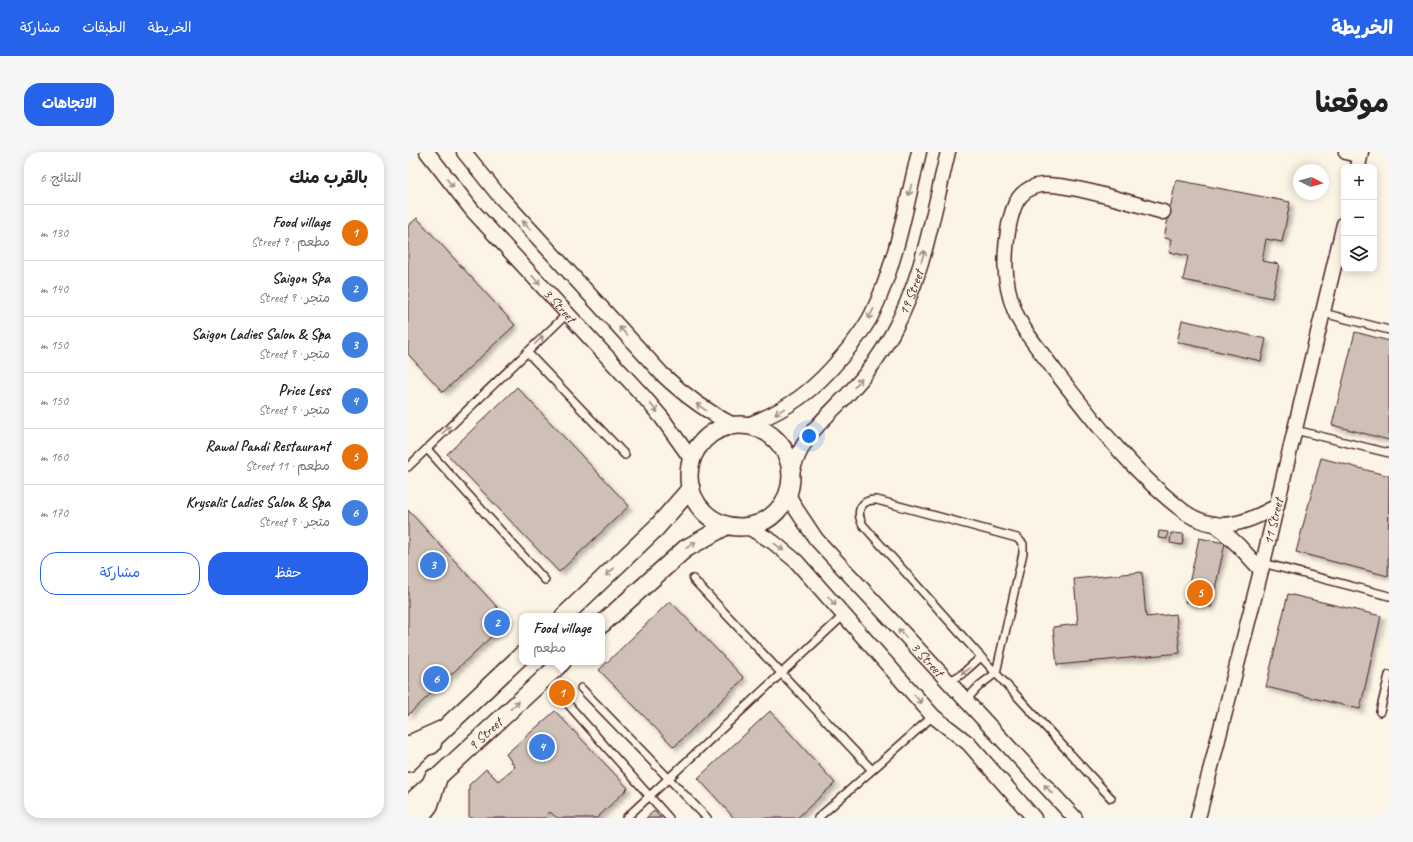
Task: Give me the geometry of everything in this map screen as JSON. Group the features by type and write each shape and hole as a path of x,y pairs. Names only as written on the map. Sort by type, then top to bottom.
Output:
{"main road":[{"path":"408,748 430,743"},
{"path":"416,818 426,804 435,780"}],"street":[{"name":"3 Street","path":"427,152 472,210 662,418 692,460"},
{"name":"3 Street","path":"464,152 497,193 675,386 688,398 714,415 740,426"},
{"name":"19 Street","path":"740,426 769,417 791,405 812,390 831,370 852,344 871,315 886,280 919,152"},
{"name":"19 Street","path":"791,475 801,446 810,433 868,370 892,334 911,295 924,250 948,152"},
{"path":"1346,152 1360,158"},
{"path":"1163,212 1094,193 1054,185 1042,185 1030,188 1017,199 1011,214 1006,245 1004,267 1007,288 1015,311 1030,338 1083,405 1137,469 1185,512 1204,521 1215,524 1247,520 1277,506"},
{"name":"11 Street","path":"1198,818 1262,567 1341,236"},
{"path":"740,426 768,434 777,442 784,452 791,475 788,494 776,512 768,519 748,527 726,526 714,520 703,511 695,500 690,488 689,474 692,460 699,447 709,437 721,429 740,426"},
{"path":"567,613 638,546 690,488"},
{"name":"3 Street","path":"788,494 805,524 828,552 947,682 966,700 1075,818"},
{"path":"1215,524 1262,567"},
{"path":"605,621 685,549 726,526"},
{"path":"748,527 785,551 806,572 933,716 968,743 1034,818"},
{"path":"408,763 519,658"},
{"name":"9 Street","path":"408,805 559,665"}],"lane":[{"path":"1323,313 1389,330"},
{"path":"408,467 567,314"},
{"path":"527,352 625,455"},
{"path":"1295,430 1389,453"},
{"path":"427,449 545,580"},
{"path":"966,700 980,685 996,673 1023,553 1023,544 1017,538 869,499 859,510 859,518 863,525 981,657 996,673 1112,798"},
{"path":"1262,567 1389,596"},
{"path":"693,579 872,770"},
{"path":"626,818 844,615"},
{"path":"947,682 962,674 981,657"},
{"path":"1380,712 1389,675"},
{"path":"581,688 707,818"},
{"path":"566,702 669,818"},
{"path":"818,818 933,716"},
{"path":"408,739 455,719"}],"building":[{"path":"1176,180 1290,202 1282,242 1266,239 1262,261 1279,264 1272,298 1183,280 1188,256 1169,252 1171,239 1164,238"},
{"path":"417,218 515,325 443,392 408,354 408,226"},
{"path":"1182,320 1266,339 1261,361 1177,342"},
{"path":"1355,332 1389,341 1389,440 1332,425"},
{"path":"517,387 629,506 559,572 447,454"},
{"path":"1321,458 1389,476 1388,576 1296,552"},
{"path":"408,510 509,620 408,715"},
{"path":"1159,531 1168,532 1167,539 1158,538"},
{"path":"1171,533 1184,534 1182,545 1170,543"},
{"path":"1199,538 1225,543 1211,607 1185,602"},
{"path":"1142,572 1146,617 1176,614 1180,653 1057,665 1053,627 1078,624 1074,579"},
{"path":"1288,594 1381,616 1360,709 1266,687"},
{"path":"670,601 744,678 674,747 599,670"},
{"path":"555,711 628,788 597,818 557,818 550,812 544,818 469,818 469,785 486,769 498,781 515,767 506,754"},
{"path":"770,711 835,783 797,818 734,818 698,778"},
{"path":"654,811 661,818 646,818"}],"place":[{"name":"Saigon Ladies Salon & Spa","path":"433,565"},
{"name":"Rawal Pandi Restaurant","path":"1200,593"},
{"name":"Saigon Spa","path":"497,623"},
{"name":"Krysalis Ladies Salon & Spa","path":"436,679"},
{"name":"Food village","path":"562,693"},
{"name":"Price Less","path":"542,747"}]}
